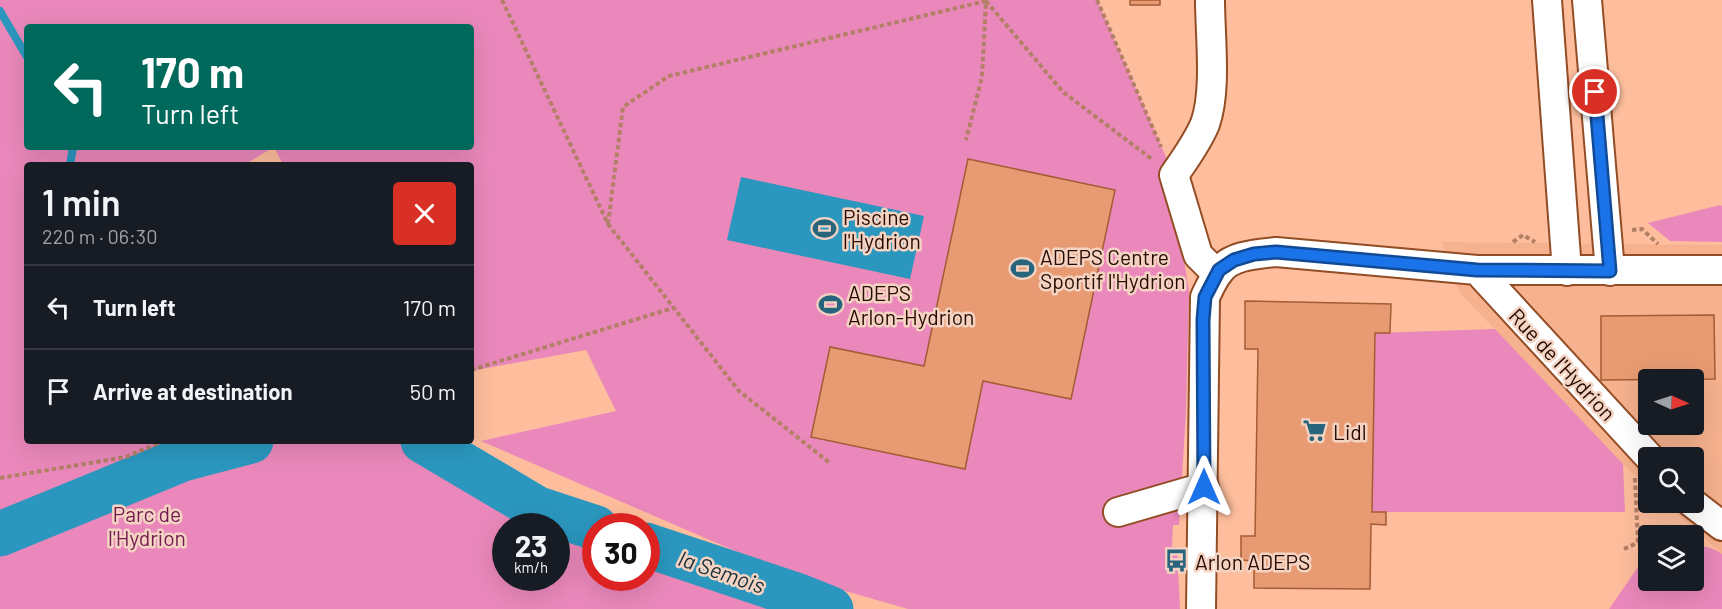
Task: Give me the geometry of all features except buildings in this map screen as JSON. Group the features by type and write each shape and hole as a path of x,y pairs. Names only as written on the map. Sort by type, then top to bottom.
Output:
{"street":[{"path":"1210,0 1211,88 1205,122 1195,145 1174,175 1198,255 1217,274"},
{"path":"1547,0 1567,270"},
{"path":"1587,0 1610,271"},
{"path":"1201,609 1205,297 1219,270 1234,260 1276,252 1477,270 1722,270"},
{"name":"Rue de l'Hydrion","path":"1477,270 1640,447"},
{"path":"1118,512 1204,487"},
{"path":"1704,512 1722,526"}],"path":[{"path":"502,0 608,224 739,391 830,463"},
{"path":"1097,0 1174,175"},
{"path":"608,224 623,106 669,76 986,1"},
{"path":"986,1 1063,92 1174,175"},
{"path":"966,140 982,77 986,1"},
{"path":"474,369 674,308"},
{"path":"0,478 126,457 156,444"},
{"path":"1624,549 1638,543"}],"shaded area":[{"path":"1442,242 1722,245 1722,554 1704,538 1704,525 1690,525 1676,513 1704,513 1704,447 1638,447 1638,478 1459,292"}],"green space":[{"name":"ADEPS Arlon-Hydrion","path":"0,0 1097,0 1174,175 1189,291 1186,412 1179,525 1173,525 1172,547 1177,547 1180,609 908,609 793,576 660,518 660,513 647,513 481,441 616,411 586,350 474,369 474,162 282,162 276,150 474,150 474,24 24,24 24,150 269,150 249,162 24,162 24,444 446,444 509,483 590,513 582,513 582,591 660,591 660,539 851,609 0,609"},
{"path":"1722,206 1722,242 1670,241 1648,223"},
{"path":"1495,329 1623,464 1625,512 1372,512 1375,333"},
{"path":"1704,546 1722,554 1722,609 1609,609 1638,567 1638,591 1704,591"}],"water":[{"name":"Piscine l'Hydrion","path":"741,177 924,216 910,279 727,240"}],"waterway":[{"path":"0,11 24,52"},
{"path":"70,162 72,150"},
{"name":"la Semois","path":"0,534 183,459 240,444"},
{"name":"la Semois","path":"428,444 538,509 582,523"},
{"name":"la Semois","path":"660,550 831,609"}],"place":[{"name":"Piscine l'Hydrion","path":"825,228"},
{"name":"ADEPS Centre Sportif l'Hydrion","path":"1022,268"},
{"name":"ADEPS Arlon-Hydrion","path":"830,304"},
{"name":"Lidl","path":"1315,431"},
{"name":"Arlon ADEPS","path":"1177,561"}],"route":[{"path":"1204,487 1203,320 1205,297 1219,270 1234,260 1254,254 1276,252 1477,270 1610,271 1595,92"}],"park label":[{"name":"Parc de l'Hydrion","path":"147,525"}]}
